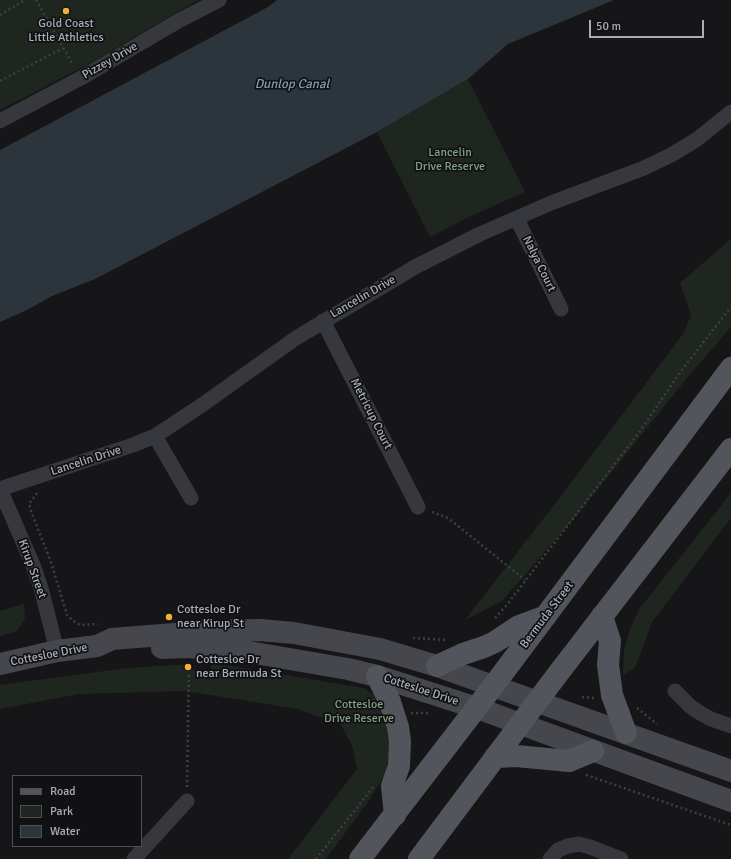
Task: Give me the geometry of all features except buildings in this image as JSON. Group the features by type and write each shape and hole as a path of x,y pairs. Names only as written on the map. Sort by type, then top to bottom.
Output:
{"main road":[{"name":"Bermuda Street","path":"360,859 477,708 731,368"},
{"path":"419,859 602,616 731,449"},
{"path":"437,666 495,642 519,626 546,616"},
{"path":"602,616 610,641 608,665 612,695 626,733"},
{"name":"Cottesloe Drive","path":"0,664 57,651 97,646 112,639 213,631 275,631 380,649 437,666 494,685 731,771"},
{"name":"Cottesloe Drive","path":"97,646 112,651 186,647 225,649 311,662 377,676 477,708 731,801"},
{"path":"377,676 390,702 398,727 400,741 399,766 392,786 395,815"},
{"path":"495,757 516,756 569,761 593,751"}],"street":[{"name":"Pizzey Drive","path":"0,121 81,78 180,20 219,0"},
{"name":"Lancelin Drive","path":"0,489 133,445 155,436 323,321 389,282 480,234 551,203 664,159 696,140 731,112"},
{"name":"Nalya Court","path":"516,219 561,309"},
{"name":"Metricup Court","path":"323,321 418,507"},
{"path":"155,436 191,498"},
{"name":"Kirup Street","path":"0,489 37,576 57,651"},
{"path":"675,691 690,706 700,713 711,719 731,726"},
{"path":"134,859 187,801"},
{"path":"550,859 558,850 579,844 621,859"}],"path":[{"path":"0,14 25,0"},
{"path":"36,0 81,78"},
{"path":"0,81 63,48"},
{"path":"494,619 506,606 640,431 681,371 731,307"},
{"path":"34,478 38,493 29,504 67,615 80,625 103,624"},
{"path":"418,507 448,518 525,580"},
{"path":"187,801 189,666"},
{"path":"577,695 596,698"},
{"path":"635,706 658,725"},
{"path":"404,714 432,712"},
{"path":"580,774 594,777 731,825"},
{"path":"316,859 376,783"}],"green space":[{"path":"0,0 198,0 85,66 0,110"},
{"name":"Lancelin Drive Reserve","path":"468,79 525,192 471,216 430,237 377,132"},
{"path":"731,239 731,327 687,378 578,514 502,601 465,620 683,334 691,315 680,283"},
{"path":"731,493 731,518 652,622 635,668 623,675 624,651 630,629 640,608"},
{"path":"24,604 25,619 17,631 0,636 0,611"},
{"name":"Cottesloe Drive Reserve","path":"192,664 192,670 211,672 211,664 364,688 377,697 382,706 391,744 386,772 370,799 326,859 288,859 357,769 352,745 341,725 298,709 185,691 79,694 0,709 0,685 127,668"}],"water":[{"name":"Dunlop Canal","path":"277,0 614,0 508,44 468,79 377,132 95,279 52,296 27,310 0,322 0,150 268,7"}],"place":[{"name":"Gold Coast Little Athletics","path":"66,11"},
{"name":"Cottesloe Dr near Kirup St","path":"169,617"},
{"name":"Cottesloe Dr near Bermuda St","path":"188,667"}]}
